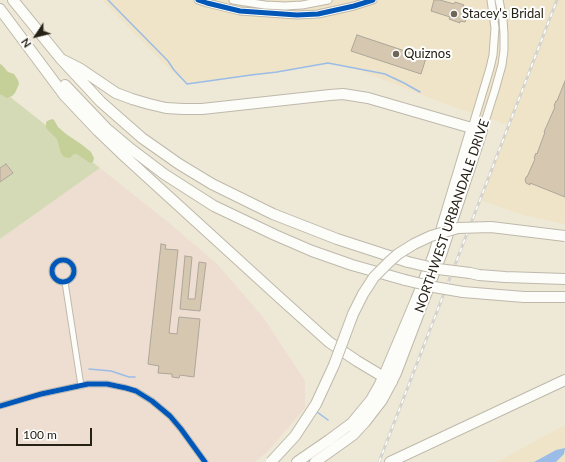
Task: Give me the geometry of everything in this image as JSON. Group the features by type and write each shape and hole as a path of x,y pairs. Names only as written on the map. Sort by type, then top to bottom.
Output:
{"highway":[{"path":"13,0 61,59 101,102 142,138 179,164 212,184 273,214 337,240 408,262 479,275 565,279"},
{"path":"0,9 64,95 98,131 329,342 387,380"},
{"path":"23,39 59,80 106,128 164,174 214,206 275,235 312,250 352,265 405,280 463,292 524,297 565,297"},
{"path":"61,59 79,68 116,93 132,100 166,108 202,109 343,94 368,98 477,130"},
{"name":"NORTHWEST URBANDALE DRIVE","path":"362,418 371,400 387,380 441,255 477,130"},
{"path":"271,462 295,436 316,404 334,366 353,314 363,294 374,277 398,254 431,236 458,228 491,227 565,236"},
{"path":"393,460 565,380"},
{"path":"297,462 352,423 362,418"},
{"path":"315,462 352,435 362,418"}],"street":[{"path":"198,0 240,11 297,15 318,14 373,0"},
{"path":"233,0 265,5 285,6 302,5 328,0"},
{"name":"NORTHWEST URBANDALE DRIVE","path":"477,130 493,56 495,28 491,0"},
{"name":"NORTHWEST URBANDALE DRIVE","path":"477,130 495,90 502,65 504,34 499,0"},
{"path":"65,261 70,263 74,269 72,279 66,282 58,281 55,278 53,271 56,263 65,261"},
{"path":"66,282 81,386"},
{"path":"0,406 40,394 98,384 117,386 136,391 152,401 170,416 205,462"}],"shaded area":[{"path":"102,0 565,0 565,224 523,215 480,200 509,125 448,105 354,68 328,63 277,72 187,84 171,71"},
{"path":"100,168 169,223 217,264 263,317 305,381 305,408 267,452 255,462 0,462 0,239"},
{"path":"565,425 565,462 497,462"}],"green space":[{"path":"0,64 8,72 14,74 19,84 15,93 7,98 0,94"},
{"path":"0,89 100,168 0,239"},
{"path":"52,119 66,134 91,152 94,158 93,162 90,163 77,154 74,154 70,158 64,157 61,153 57,139 46,128 47,121"}],"water":[{"path":"565,448 564,454 556,462 534,462 556,450"}],"building":[{"name":"Stacey's Bridal","path":"434,0 454,4 455,2 470,9 465,22 460,21 460,23 449,19 450,17 431,11"},
{"path":"357,35 426,58 421,74 351,51"},
{"path":"565,81 565,197 530,183 530,185 525,181"},
{"path":"6,164 13,173 0,182 0,168"},
{"path":"161,244 166,245 165,249 178,250 169,333 177,334 179,317 200,319 194,377 180,375 179,378 172,377 172,374 158,373 159,366 148,364"},
{"path":"185,256 192,257 188,299 195,299 199,262 206,263 200,311 180,309"}],"waterway":[{"path":"108,0 168,61 187,84 277,72 328,63 385,74 420,92"},
{"path":"89,369 111,371 129,377 135,377"},
{"path":"317,412 328,420"}],"railway":[{"path":"379,462 557,0"}],"cycle path":[{"path":"198,0 240,11 297,15 318,14 373,0"},
{"path":"63,260 67,261 73,267 74,271 73,275 67,281 63,282 59,281 53,275 52,271 53,267 59,261 63,260"},
{"path":"0,406 41,394 88,384 107,384 126,388 136,391 152,401 170,416 205,462"}],"place":[{"name":"Stacey's Bridal","path":"454,14"},
{"name":"Quiznos","path":"396,54"}]}
